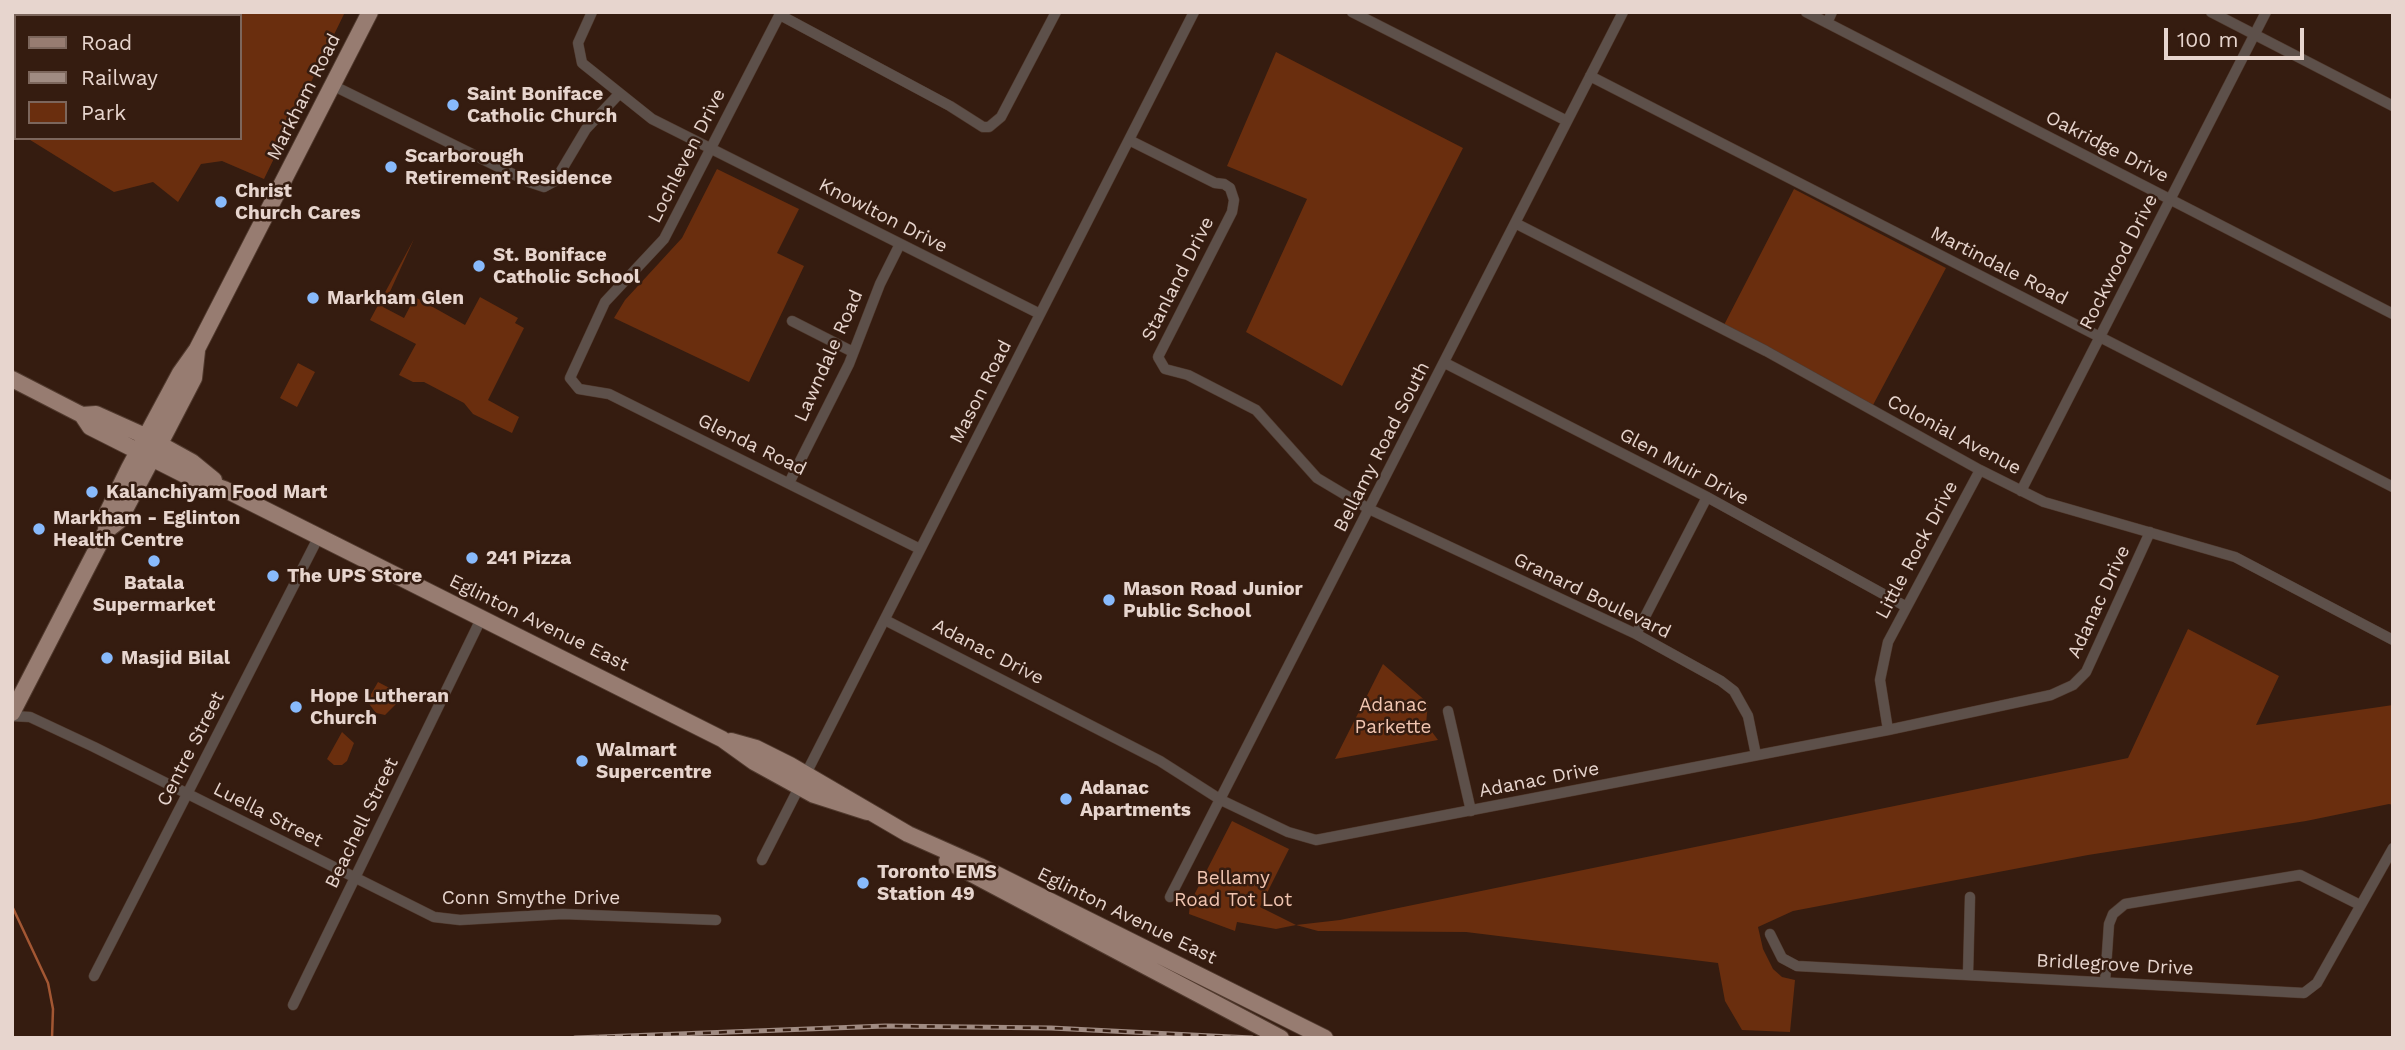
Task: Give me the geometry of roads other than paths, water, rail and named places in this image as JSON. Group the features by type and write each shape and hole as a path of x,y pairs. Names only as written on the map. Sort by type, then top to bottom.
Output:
{"main road":[{"name":"Markham Road","path":"12,715 106,531 107,513 149,447 180,373 197,349 370,12"},
{"name":"Eglinton Avenue East","path":"12,379 82,415 90,427 149,447 318,538 722,739 756,748 802,780 845,794 867,812 908,834 970,861 1325,1038"},
{"name":"Eglinton Avenue East","path":"908,834 934,854 1281,1038"}],"street":[{"name":"Knowlton Drive","path":"592,12 580,37 579,56 582,64 652,119 1040,314"},
{"path":"780,14 950,106 983,127 989,127 1001,117 1056,12"},
{"name":"Mason Road","path":"802,780 1194,12"},
{"path":"1353,12 1567,121"},
{"name":"Bellamy Road South","path":"1170,897 1623,12"},
{"name":"Oakridge Drive","path":"1806,12 2393,314"},
{"path":"1827,23 1832,12"},
{"path":"2211,12 2393,106"},
{"name":"Rockwood Drive","path":"2021,491 2266,12"},
{"name":"Lochleven Drive","path":"570,378 605,302 664,239 780,14"},
{"name":"Martindale Road","path":"1590,76 2393,486"},
{"path":"334,86 529,183 544,187 555,181 586,129 619,94"},
{"name":"Stanland Drive","path":"1129,141 1215,183 1224,184 1230,188 1234,200 1232,212 1158,357 1160,364 1256,410 1317,478 1369,509"},
{"name":"Colonial Avenue","path":"1515,223 1766,351 1980,471 2044,502 2235,557 2393,640"},
{"name":"Lawndale Road","path":"789,483 853,352 900,244"},
{"path":"792,321 853,352"},
{"name":"Glen Muir Drive","path":"1445,363 1707,497 1905,606"},
{"name":"Glenda Road","path":"570,378 579,389 609,394 920,550"},
{"name":"Little Rock Drive","path":"1888,730 1880,680 1888,642 1980,471"},
{"path":"1636,634 1707,497"},
{"name":"Granard Boulevard","path":"1369,509 1636,634 1734,691 1748,716 1756,755"},
{"name":"Adanac Drive","path":"885,620 1160,761 1221,800 1288,832 1316,840 1888,730 2051,695 2080,680 2092,660 2150,531"},
{"name":"Centre Street","path":"94,976 318,538"},
{"name":"Beachell Street","path":"293,1005 481,619"},
{"path":"1448,710 1471,811"},
{"name":"Luella Street","path":"12,715 30,717 355,878"},
{"path":"762,860 802,780"},
{"name":"Bridlegrove Drive","path":"1770,934 1782,958 1797,966 2304,993 2317,983 2393,848"},
{"path":"2105,982 2109,924 2113,914 2125,904 2301,876 2360,905"},
{"name":"Conn Smythe Drive","path":"355,878 434,917 447,920 563,914 716,920"},
{"path":"1968,974 1970,897"}],"waterway":[{"path":"12,906 48,983 53,1009 52,1038"}],"railway":[{"path":"575,1038 885,1026 1051,1028 1252,1038"}],"place":[{"name":"Saint Boniface Catholic Church","path":"453,105"},
{"name":"Scarborough Retirement Residence","path":"391,167"},
{"name":"Christ Church Cares","path":"221,202"},
{"name":"St. Boniface Catholic School","path":"479,266"},
{"name":"Markham Glen","path":"313,298"},
{"name":"Kalanchiyam Food Mart","path":"92,492"},
{"name":"Markham - Eglinton Health Centre","path":"39,529"},
{"name":"241 Pizza","path":"472,558"},
{"name":"Batala Supermarket","path":"154,561"},
{"name":"The UPS Store","path":"273,576"},
{"name":"Mason Road Junior Public School","path":"1109,600"},
{"name":"Masjid Bilal","path":"107,658"},
{"name":"Hope Lutheran Church","path":"296,707"},
{"name":"Walmart Supercentre","path":"582,761"},
{"name":"Adanac Apartments","path":"1066,799"},
{"name":"Toronto EMS Station 49","path":"863,883"}],"park label":[{"name":"Adanac Parkette","path":"1393,716"},
{"name":"Bellamy Road Tot Lot","path":"1233,889"}]}
